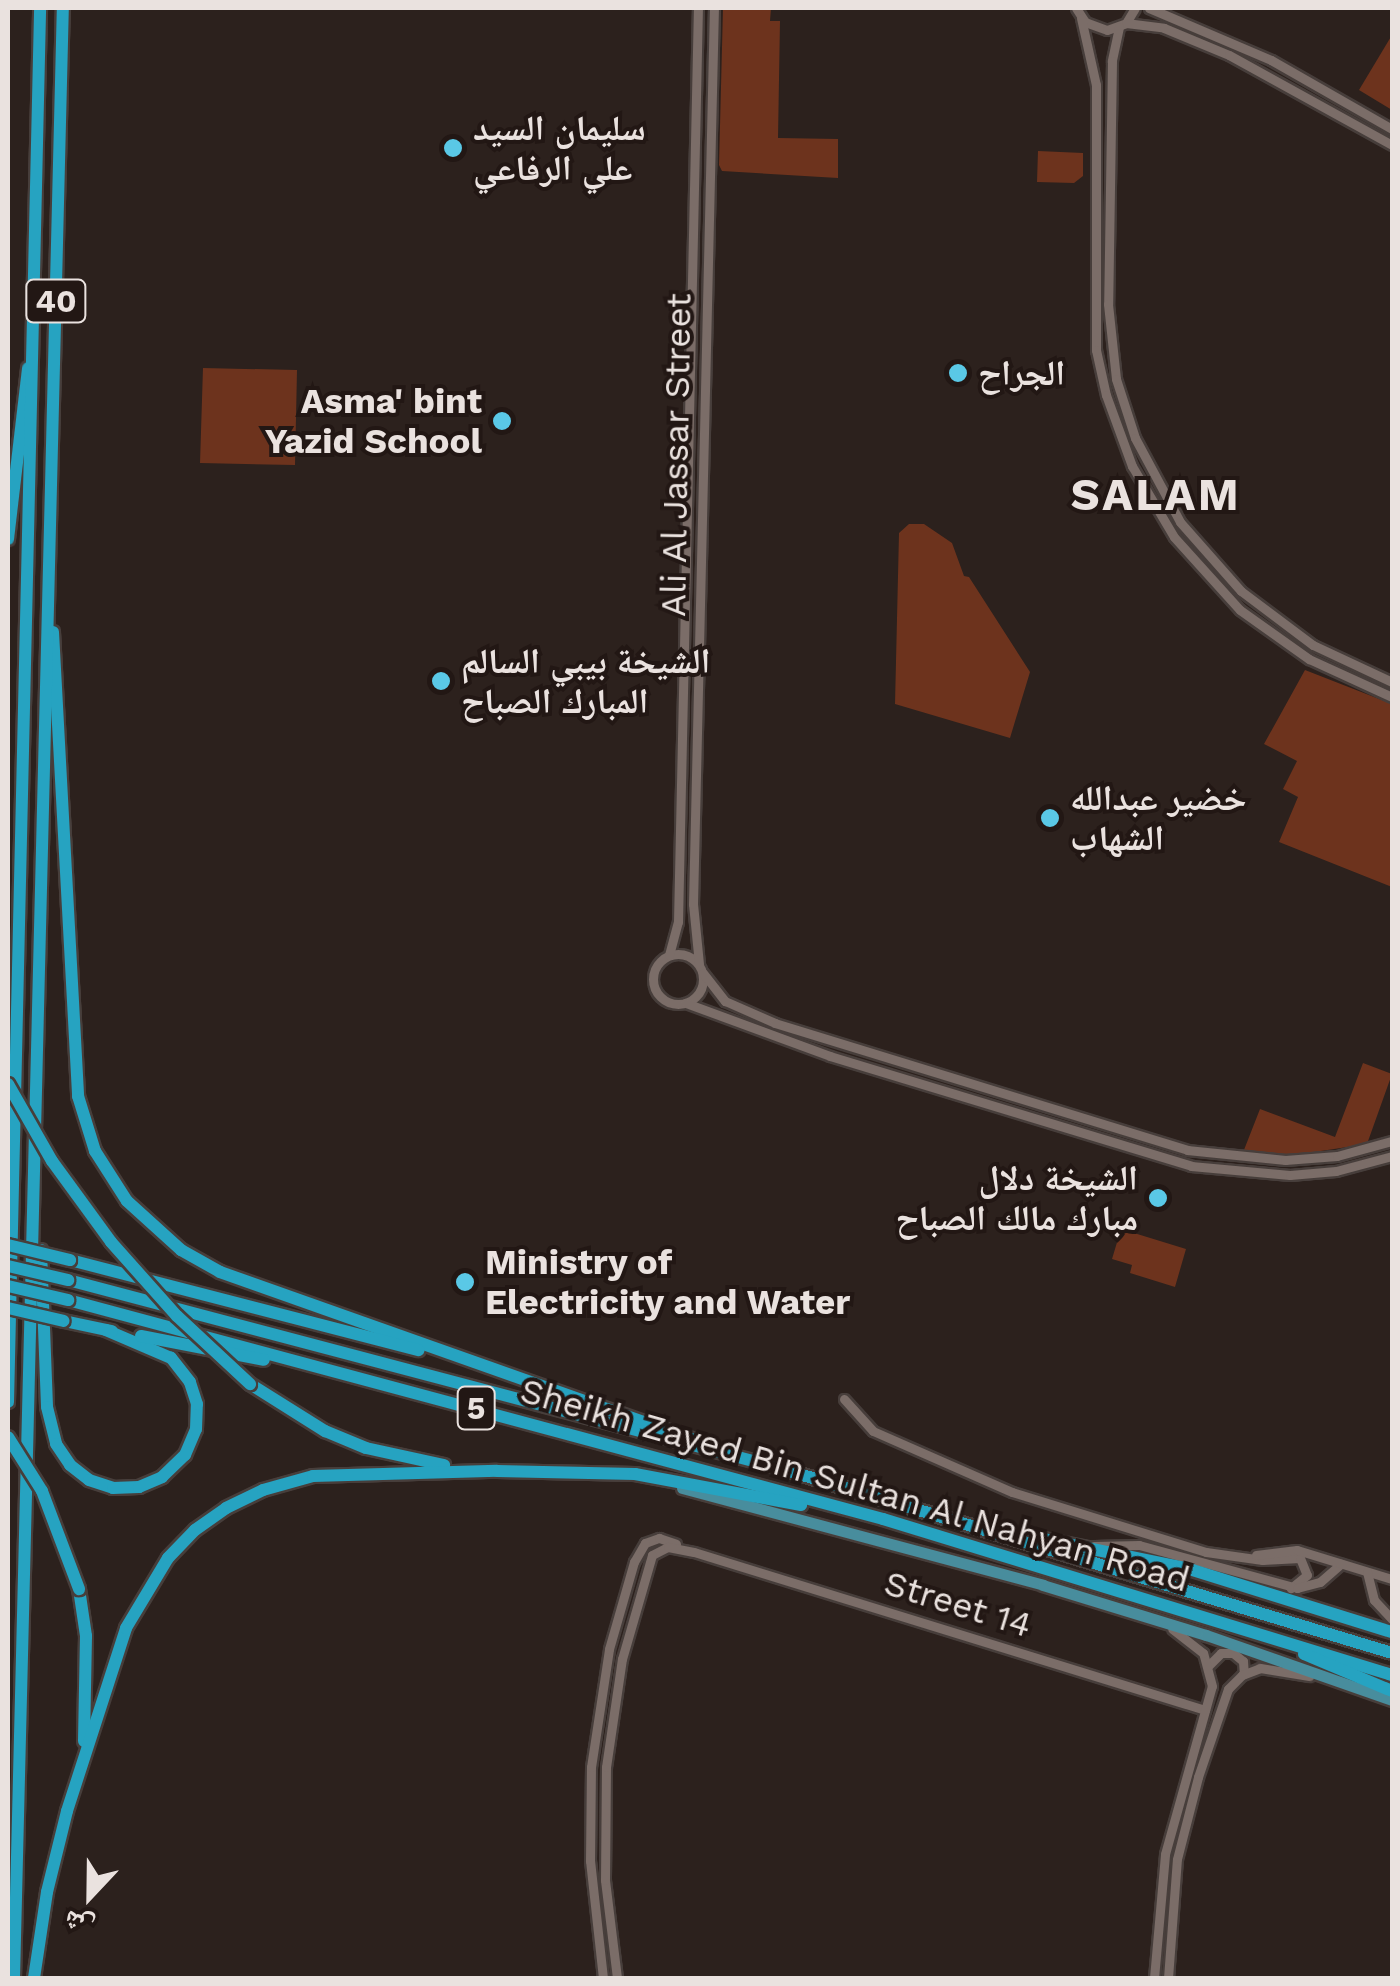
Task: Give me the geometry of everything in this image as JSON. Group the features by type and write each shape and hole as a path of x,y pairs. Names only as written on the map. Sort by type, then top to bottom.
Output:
{"highway":[{"name":"40","path":"8,1402 40,8"},
{"name":"40","path":"14,1978 63,8"},
{"path":"8,539 34,332"},
{"path":"48,595 56,662 76,1080 84,1124 109,1177 150,1226 180,1250 220,1272 661,1426 719,1453"},
{"path":"8,1084 52,1161 111,1242 177,1316 250,1384 312,1424 366,1448 409,1460 497,1471"},
{"path":"35,1197 44,1293 47,1407 53,1436 64,1458 89,1480 113,1488 139,1487 162,1478 185,1455 196,1429 197,1404 190,1382 171,1358 106,1330"},
{"path":"8,1244 484,1367"},
{"name":"Sheikh Zayed Bin Sultan Al Nahyan Road","path":"8,1266 719,1453 1392,1653"},
{"name":"Sheikh Zayed Bin Sultan Al Nahyan Road","path":"8,1286 883,1520 1392,1675"},
{"path":"8,1308 106,1330 340,1372"},
{"path":"8,1326 9,1336"},
{"path":"8,1438 42,1491 78,1589 87,1693 74,1788"},
{"path":"34,1978 47,1892 74,1788 139,1600 168,1558 208,1519 263,1490 313,1476 497,1471 635,1474 883,1520"},
{"name":"5","path":"1002,1534 1092,1547 1186,1568 1392,1632"},
{"path":"1271,1636 1392,1691"}],"main road":[{"path":"635,1474 1147,1617 1392,1700"}],"street":[{"name":"Ali Al Jassar Street","path":"669,955 678,929 698,8"},
{"name":"Ali Al Jassar Street","path":"701,968 694,930 694,862 714,8"},
{"path":"1136,8 1122,25 1112,61 1111,349 1144,458 1191,536 1261,608 1330,655 1392,682"},
{"path":"1149,8 1271,60 1392,129"},
{"path":"1079,13 1101,30 1122,25 1164,28 1229,55 1392,144"},
{"path":"1079,13 1096,85 1096,350 1125,450 1164,523 1213,584 1264,629 1333,672 1392,696"},
{"path":"694,245 708,245"},
{"path":"693,277 708,278"},
{"path":"1096,350 1111,349"},
{"path":"1098,364 1113,362"},
{"path":"686,595 700,596"},
{"path":"685,608 700,609"},
{"path":"1264,629 1320,662 1330,655"},
{"path":"1333,672 1341,660"},
{"path":"680,860 694,862"},
{"path":"1337,1156 1285,1160 1216,1156 986,1089 748,1012 719,996 688,956 669,955 654,970 654,987 664,1000 686,1003 741,1026 1191,1166 1290,1175 1336,1170 1392,1156"},
{"path":"686,1003 702,988 701,968"},
{"path":"741,1026 748,1012"},
{"path":"968,1098 974,1085"},
{"path":"982,1102 986,1089"},
{"path":"1290,1175 1293,1166 1392,1141"},
{"path":"844,1399 873,1431 966,1475 1195,1549 1303,1560 1308,1575 1291,1588"},
{"name":"Street 14","path":"646,1543 662,1539 1205,1710"},
{"path":"604,1978 591,1878 589,1825 597,1715 622,1603 636,1555 646,1543 652,1546 652,1555 635,1607 611,1719 603,1826 617,1978"},
{"path":"1092,1547 1139,1544 1291,1588 1314,1585 1341,1564"},
{"name":"Street 14","path":"652,1555 668,1547 694,1552"},
{"path":"1238,1556 1290,1550 1392,1579"},
{"path":"1367,1572 1374,1600 1392,1619"},
{"path":"622,1603 629,1599 635,1607"},
{"path":"1147,1617 1190,1639 1209,1664 1212,1686 1165,1854 1154,1978"},
{"path":"1209,1664 1221,1653 1233,1653 1242,1661 1244,1674"},
{"path":"1168,1978 1172,1894 1188,1812 1228,1689 1244,1674 1274,1668 1363,1690"},
{"path":"589,1825 597,1829 603,1826"},
{"path":"591,1878 598,1874 605,1880"}],"shaded area":[{"path":"723,8 771,8 770,21 780,21 778,138 838,139 838,178 722,171 719,165"},
{"path":"1392,35 1392,110 1359,90"},
{"path":"1038,151 1083,153 1083,176 1074,183 1037,182"},
{"path":"203,368 297,370 295,465 200,463"},
{"path":"909,524 924,524 952,543 964,576 969,577 1030,672 1010,738 895,704 899,533"},
{"path":"1305,670 1392,704 1392,887 1279,842 1298,797 1283,789 1297,761 1264,744"},
{"path":"1363,1063 1392,1074 1367,1144 1288,1156 1242,1155 1260,1109 1335,1137"},
{"path":"1121,1229 1186,1249 1175,1287 1130,1273 1132,1265 1112,1259"}],"place":[{"name":"سليمان السيد علي الرفاعي","path":"453,148"},
{"name":"الجراح","path":"958,373"},
{"name":"Asma' bint Yazid School","path":"502,421"},
{"name":"الشيخة بيبي السالم المبارك الصباح","path":"441,681"},
{"name":"خضير عبدالله الشهاب","path":"1050,818"},
{"name":"الشيخة دلال مبارك مالك الصباح","path":"1158,1198"},
{"name":"Ministry of Electricity and Water","path":"465,1282"}],"district":[{"name":"SALAM","path":"1156,495"}]}
